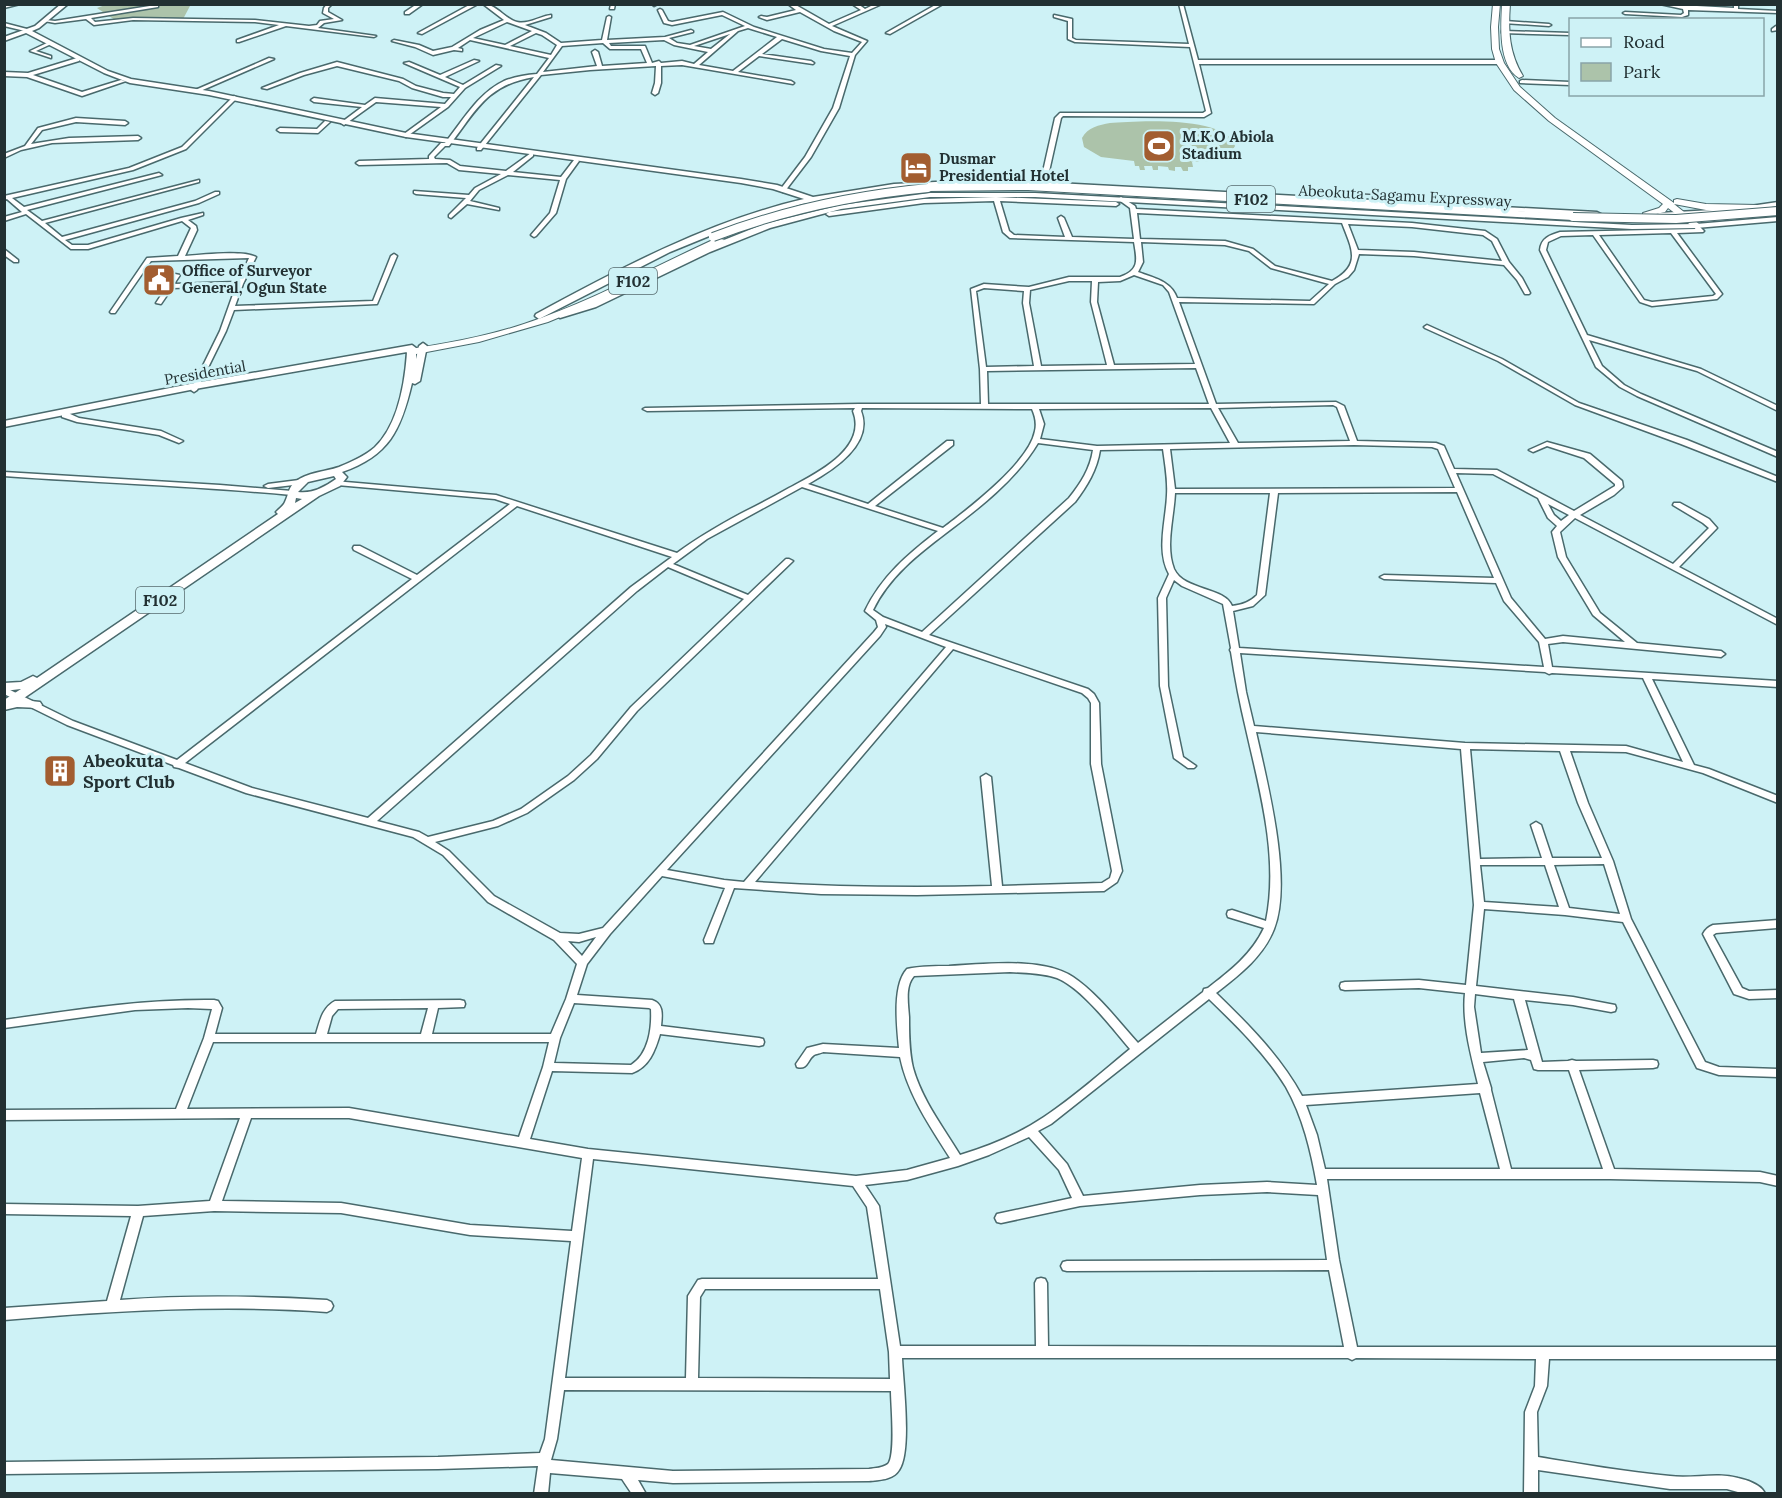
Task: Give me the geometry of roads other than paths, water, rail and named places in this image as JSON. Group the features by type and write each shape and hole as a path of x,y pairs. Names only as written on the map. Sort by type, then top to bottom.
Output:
{"highway":[{"path":"1497,4 1494,42 1499,62 1522,86 1539,109 1672,202 1700,225"},
{"path":"1506,4 1504,32 1510,62 1522,86"},
{"name":"Abeokuta-Sagamu Expressway","path":"412,350 512,331 589,302 716,238 762,223 818,208 929,190 1008,190 1674,223 1778,213"},
{"path":"1646,215 1662,210 1672,202 1706,207 1758,208"}],"main road":[{"path":"4,38 24,33 46,21 63,4"},
{"path":"24,33 63,4"},
{"path":"24,33 105,75 123,81 202,93"},
{"path":"24,33 130,81 202,93 446,144"},
{"path":"232,99 327,122 446,144 708,176 783,190 812,200 827,212"},
{"path":"480,147 752,185 802,201 815,212"},
{"path":"542,318 697,238 731,223 802,201 905,185 987,182 1037,184 1047,180 1575,225 1632,227 1700,225 1778,219"},
{"path":"542,318 593,305 738,237 815,212 827,212 900,198 966,194 1119,201 1646,215 1687,214 1778,204"},
{"name":"F102","path":"4,706 315,494 339,482 384,450 401,432 423,348"},
{"path":"299,482 330,474 359,462 390,438 407,385 412,350"},
{"name":"Presidential","path":"4,426 65,416 194,388 412,350"},
{"path":"4,426 194,388"},
{"path":"330,474 340,475 339,482"},
{"name":"F102","path":"4,689 35,680 277,515 290,504 292,493 299,482"},
{"name":"F102","path":"292,493 303,496 315,494"},
{"path":"4,706 16,703 36,705"}],"street":[{"path":"4,6 18,4"},
{"path":"86,16 94,24 133,19 255,21 307,28 319,26 322,22 340,20 325,13 330,4"},
{"path":"407,13 421,4"},
{"path":"420,33 476,4"},
{"path":"485,4 507,20 536,31 560,45 665,38 691,31"},
{"path":"783,190 808,157 840,102 853,55 865,41 828,26 790,4"},
{"path":"854,4 865,11"},
{"path":"828,26 880,4"},
{"path":"888,33 941,4"},
{"path":"1047,180 1058,118 1062,114 1204,115 1209,112 1181,4"},
{"path":"1662,4 1685,8 1736,7 1778,12"},
{"path":"46,21 55,22 156,6"},
{"path":"1685,8 1685,15"},
{"path":"660,10 666,22 672,24 720,13 781,37 823,50 853,55"},
{"path":"761,17 767,19 800,10"},
{"path":"1625,13 1693,17"},
{"path":"520,26 549,16"},
{"path":"1056,16 1070,21 1070,39 1076,41 1192,46"},
{"path":"604,41 609,17"},
{"path":"394,41 417,45 433,53 457,49 490,27 507,20"},
{"path":"1505,22 1549,25"},
{"path":"4,24 24,33"},
{"path":"239,41 285,25"},
{"path":"687,46 750,26"},
{"path":"299,27 374,36"},
{"path":"696,65 732,38 738,30"},
{"path":"507,46 536,31"},
{"path":"1504,32 1569,34"},
{"path":"735,72 781,37"},
{"path":"665,38 676,44 712,51"},
{"path":"470,39 552,57"},
{"path":"604,41 610,48 643,47 650,64"},
{"path":"47,44 32,51 49,57"},
{"path":"480,147 560,45"},
{"path":"594,52 600,68"},
{"path":"759,55 811,63"},
{"path":"202,93 208,84 271,59"},
{"path":"28,75 77,60"},
{"path":"441,77 476,61"},
{"path":"1196,62 1499,62"},
{"path":"408,63 463,87"},
{"path":"655,93 659,63"},
{"path":"433,161 431,157 446,144 490,91 520,77 659,63 696,65 791,83"},
{"path":"265,88 305,72 338,64 401,80 443,95 454,96"},
{"path":"406,135 446,106 463,87 498,66"},
{"path":"4,74 28,75 82,94 123,81"},
{"path":"1522,86 1569,84"},
{"path":"7,198 131,169 184,148 232,99"},
{"path":"314,100 365,106"},
{"path":"344,123 365,106 378,100 446,106"},
{"path":"4,156 27,145 32,141 36,131 55,125 76,120 125,123"},
{"path":"280,130 318,131 327,122"},
{"path":"27,145 83,139 138,138"},
{"path":"450,216 477,189 509,172 531,155"},
{"path":"359,163 448,161 459,168 563,179"},
{"path":"534,235 553,213 563,179 576,161"},
{"path":"4,219 25,211 159,175"},
{"path":"40,223 197,181"},
{"path":"416,192 468,200 497,209"},
{"path":"61,239 197,202 217,193"},
{"path":"7,198 71,248 81,249 201,214"},
{"path":"996,199 1008,236 1019,239 1138,239 1225,243 1251,250 1273,267 1332,283"},
{"path":"827,212 924,201 996,199 1119,201 1133,209 1412,225 1485,233 1495,240 1506,263 1520,279 1527,294"},
{"path":"1133,209 1142,200"},
{"path":"985,405 973,290 984,286 1027,289 1068,279 1123,278 1135,273 1139,269 1140,262 1133,209"},
{"path":"1061,218 1069,238"},
{"path":"181,257 194,230 194,227 183,219"},
{"path":"1175,300 1306,304 1317,299 1332,283 1346,276 1351,270 1356,252 1344,221"},
{"path":"1700,225 1701,231 1674,233 1656,231 1560,234 1552,236 1543,244 1543,250 1599,367 1622,386 1778,455"},
{"path":"1595,233 1642,301 1652,304 1715,298 1719,294 1674,233"},
{"path":"4,251 16,261"},
{"path":"1356,252 1414,254 1506,263"},
{"path":"232,308 375,303 394,256"},
{"path":"112,312 147,261 154,258 253,257 240,284 223,331 194,388"},
{"path":"1135,273 1165,284 1175,300 1213,405 1235,445"},
{"path":"159,303 177,275"},
{"path":"1095,280 1094,302 1111,366"},
{"path":"171,286 240,284"},
{"path":"1027,289 1026,303 1038,367"},
{"path":"1427,327 1500,360 1577,404 1684,442 1778,480"},
{"path":"1583,336 1699,370 1778,409"},
{"path":"983,369 1198,366"},
{"path":"647,409 1334,403 1340,406 1354,443"},
{"path":"370,822 505,705 601,617 678,555 713,532 826,471 856,438 862,426 857,411 859,406"},
{"path":"659,872 730,884 821,890 917,891 1104,887 1114,880 1117,871 1096,764 1095,704 1091,696 1085,691 951,646 880,619 869,611 877,594 898,569 997,488 1036,441 1040,424 1035,406"},
{"path":"65,416 77,420 161,433 179,441"},
{"path":"1036,441 1097,448 1354,443 1433,445 1441,448 1507,599 1542,642 1549,671"},
{"path":"870,506 950,443"},
{"path":"1533,450 1547,444 1587,456 1619,483 1615,490 1575,515 1561,525 1556,532 1562,556 1596,615 1636,646"},
{"path":"4,1115 349,1113 588,1154 856,1181 908,1175 958,1161 984,1152 1047,1121 1242,967 1261,945 1270,926 1274,905 1275,865 1227,603 1218,596 1191,586 1173,574 1167,558 1171,491 1166,447"},
{"path":"1168,471 1175,454 1187,447"},
{"path":"924,635 1072,500 1088,479 1096,458 1097,448"},
{"path":"1452,471 1494,472 1778,622"},
{"path":"4,474 257,488 292,493"},
{"path":"257,488 299,482"},
{"path":"339,482 483,494 678,555"},
{"path":"801,484 945,531"},
{"path":"1171,491 1460,490"},
{"path":"1228,609 1248,606 1256,602 1261,595 1274,492"},
{"path":"1541,497 1551,516 1561,525"},
{"path":"177,765 516,503"},
{"path":"1672,568 1713,528 1706,521 1677,505"},
{"path":"357,548 418,579"},
{"path":"428,840 495,825 524,811 547,796 594,757 634,709 789,561"},
{"path":"667,564 748,598"},
{"path":"1173,574 1162,598 1164,686 1179,758 1191,766"},
{"path":"1384,577 1499,581"},
{"path":"523,1142 548,1067 555,1038 571,999 582,963 606,931 877,634 882,627 880,619"},
{"path":"1542,642 1563,639 1721,654"},
{"path":"748,884 951,646"},
{"path":"1234,650 1778,684"},
{"path":"1647,677 1690,766"},
{"path":"4,689 70,723 249,791 416,834 446,854 491,899 558,937 582,963"},
{"path":"1250,729 1465,746 1626,749 1690,766 1778,800"},
{"path":"1465,746 1479,905 1469,1007 1477,1058 1508,1175"},
{"path":"1564,748 1583,804 1608,861 1626,919 1701,1065 1719,1071 1778,1073"},
{"path":"986,777 997,888"},
{"path":"1536,825 1566,911"},
{"path":"1475,862 1608,861"},
{"path":"709,940 730,884"},
{"path":"1479,905 1566,911 1626,919"},
{"path":"1232,914 1270,926"},
{"path":"1777,924 1713,929 1708,934 1738,991 1749,995 1778,994"},
{"path":"558,937 579,938 606,931"},
{"path":"958,1161 918,1095 905,1053 903,994 907,975 911,972 1040,969 1064,976 1137,1049"},
{"path":"1345,986 1419,984 1519,997 1573,1001 1611,1008"},
{"path":"1208,993 1237,1020 1277,1066 1299,1101 1322,1174 1334,1265 1352,1354"},
{"path":"1519,997 1538,1066 1653,1064"},
{"path":"548,1067 632,1069 639,1067 644,1061 655,1029 656,1008 652,1004 571,999"},
{"path":"4,1024 145,1005 180,1002 214,1004 217,1008 209,1038 179,1115"},
{"path":"320,1038 327,1014 334,1005 460,1004"},
{"path":"426,1037 434,1005"},
{"path":"655,1029 759,1042"},
{"path":"209,1038 555,1038"},
{"path":"801,1064 811,1051 824,1048 905,1053"},
{"path":"1477,1058 1524,1054 1535,1056"},
{"path":"1572,1064 1610,1174"},
{"path":"1299,1101 1486,1088"},
{"path":"214,1206 247,1115"},
{"path":"1030,1130 1064,1167 1080,1201"},
{"path":"541,1494 551,1439 588,1154"},
{"path":"1322,1174 1610,1174 1760,1178 1778,1181"},
{"path":"4,1468 545,1462 626,1474 805,1477 885,1473 894,1467 898,1456 895,1352 873,1206 856,1181"},
{"path":"1000,1218 1080,1201 1200,1190 1267,1187 1323,1190"},
{"path":"4,1209 138,1211 214,1206 341,1208 470,1230 578,1236"},
{"path":"112,1305 138,1211"},
{"path":"1067,1266 1334,1265"},
{"path":"1041,1283 1042,1353"},
{"path":"692,1384 694,1296 702,1284 883,1284"},
{"path":"4,1314 112,1305 186,1302 294,1303 327,1306"},
{"path":"895,1352 1778,1353"},
{"path":"1531,1494 1531,1412 1541,1386 1543,1352"},
{"path":"558,1384 895,1385"},
{"path":"1532,1463 1670,1488 1729,1481 1746,1485 1759,1494"},
{"path":"626,1474 640,1494"}],"place":[{"name":"M.K.O Abiola Stadium","path":"1159,146"},
{"name":"Dusmar Presidential Hotel","path":"916,168"},
{"name":"Office of Surveyor General, Ogun State","path":"159,280"},
{"name":"Abeokuta Sport Club","path":"60,771"}]}
